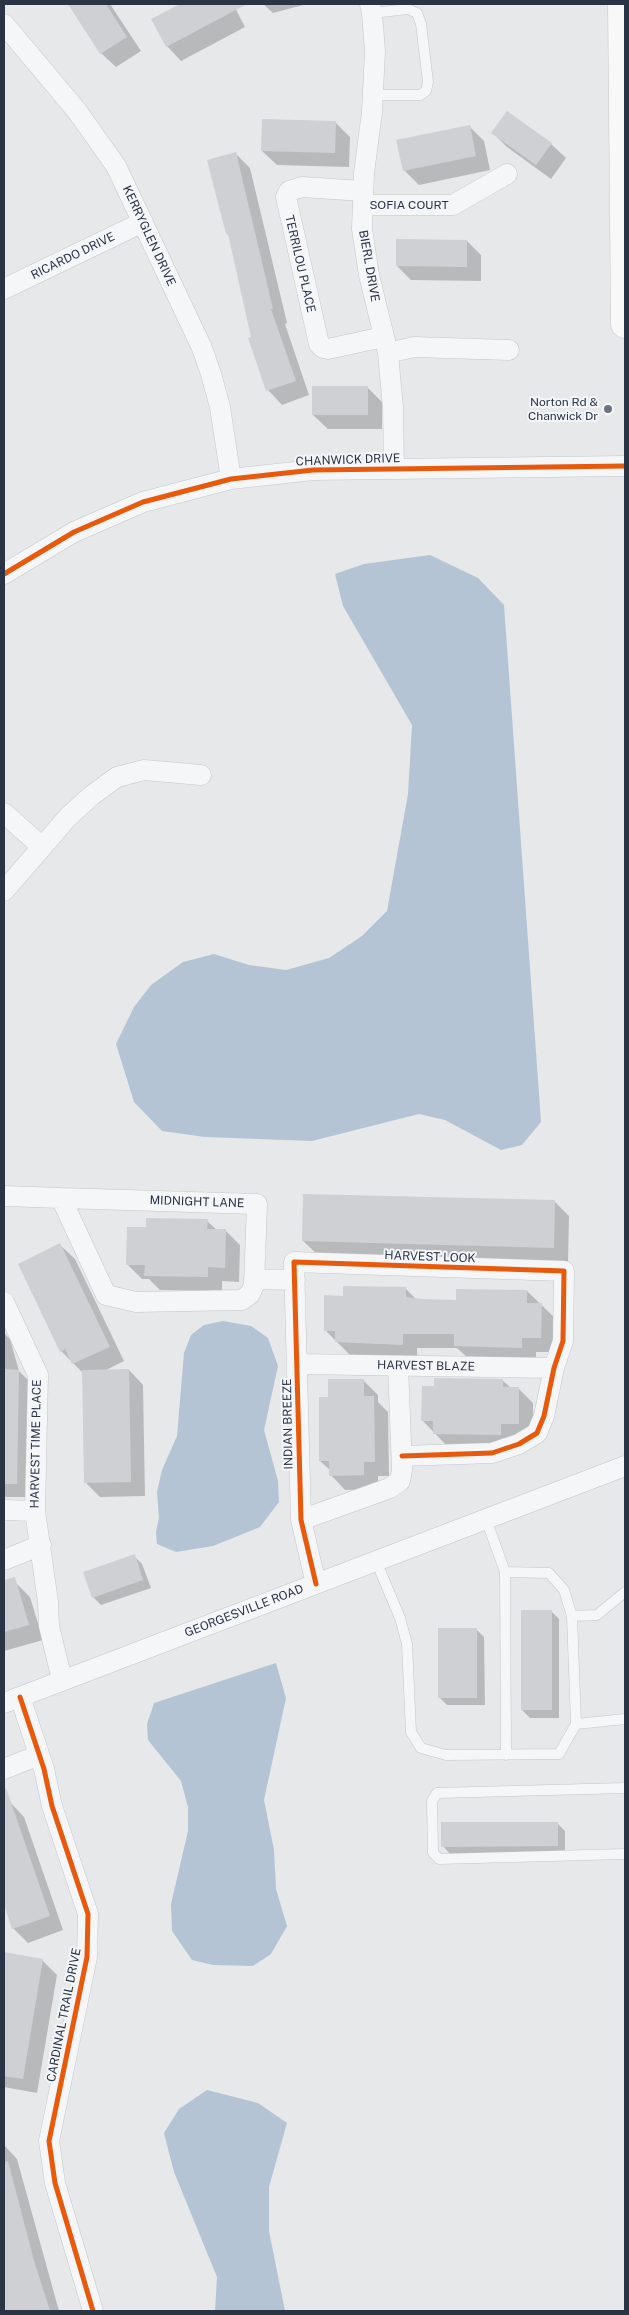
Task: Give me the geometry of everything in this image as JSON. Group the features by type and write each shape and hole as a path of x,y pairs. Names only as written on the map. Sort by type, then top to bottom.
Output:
{"main road":[{"path":"622,4 625,324"}],"street":[{"name":"BIERL DRIVE","path":"371,8 376,51 363,198 363,238 386,345 393,408 394,468"},
{"name":"KERRYGLEN DRIVE","path":"4,24 77,111 111,158 143,222 202,348 211,374 220,407 231,479"},
{"name":"SOFIA COURT","path":"363,198 453,206 507,174"},
{"name":"TERRILOU PLACE","path":"363,198 302,187 289,191 286,197 319,344 323,348 328,349 386,345"},
{"name":"RICARDO DRIVE","path":"4,289 143,222"},
{"path":"386,345 509,350"},
{"name":"CHANWICK DRIVE","path":"4,574 74,532 143,502 231,479 312,470 625,466"},
{"path":"4,891 68,817 91,796 117,777 144,770 201,775"},
{"path":"4,814 42,847"},
{"name":"MIDNIGHT LANE","path":"4,1196 257,1204 254,1279 250,1294 242,1300 136,1302 106,1295 61,1198"},
{"path":"254,1279 295,1271"},
{"name":"HARVEST LOOK","path":"295,1271 564,1271 563,1341 554,1368"},
{"name":"INDIAN BREEZE","path":"295,1271 301,1520 316,1584"},
{"name":"HARVEST TIME PLACE","path":"4,1302 38,1375 35,1511 41,1545 49,1626 62,1680"},
{"name":"HARVEST BLAZE","path":"297,1364 554,1368"},
{"path":"301,1520 390,1488 400,1481 402,1456 398,1366"},
{"path":"402,1456 492,1453 525,1440 537,1433 544,1416 554,1368"},
{"name":"GEORGESVILLE ROAD","path":"12,1700 625,1466"},
{"path":"4,1510 35,1511"},
{"path":"4,1560 41,1545"},
{"name":"CARDINAL TRAIL DRIVE","path":"12,1700 39,1755 52,1806 88,1914 87,1957 49,2141 55,2183 93,2311"},
{"path":"4,1769 39,1755"}],"lane":[{"path":"371,8 408,9 417,13 421,24 428,82 426,90 420,95 373,95"},
{"path":"486,1519 505,1572 506,1755"},
{"path":"376,1561 400,1618 407,1644 411,1732 421,1748 446,1755 559,1754 576,1724 572,1616 564,1590 549,1573 505,1572"},
{"path":"572,1616 597,1614 625,1592"},
{"path":"576,1724 625,1720"},
{"path":"625,1788 437,1793 432,1802 433,1853 439,1859 625,1854"}],"water":[{"path":"430,555 478,578 504,605 541,1122 522,1145 501,1150 445,1120 419,1114 312,1141 205,1137 162,1131 134,1102 116,1044 134,1007 151,985 183,962 214,954 249,965 286,970 329,958 362,936 387,911 408,794 412,725 343,606 335,574 364,564"},
{"path":"223,1321 251,1326 268,1338 278,1366 264,1430 278,1481 279,1502 260,1527 213,1546 176,1552 157,1544 156,1532 159,1518 157,1492 162,1470 177,1436 184,1353 191,1335 204,1325"},
{"path":"276,1663 286,1698 264,1800 274,1850 276,1889 287,1926 271,1954 253,1966 213,1965 192,1960 172,1931 171,1904 188,1831 188,1807 181,1781 148,1740 147,1724 154,1703"},
{"path":"207,2090 258,2103 287,2123 269,2187 269,2231 285,2311 215,2311 217,2277 174,2172 164,2133 179,2109"}],"building":[{"path":"68,4 106,4 127,37 100,54"},
{"path":"180,4 247,4 166,47 151,19"},
{"path":"507,111 552,143 536,165 491,133"},
{"path":"262,119 336,121 335,153 261,151"},
{"path":"470,125 476,156 403,171 396,140"},
{"path":"236,152 273,309 271,309 296,381 266,391 248,338 251,337 228,234 226,234 207,160"},
{"path":"396,239 467,240 467,267 396,266"},
{"path":"312,386 368,386 368,415 312,415"},
{"path":"303,1194 555,1200 554,1248 302,1241"},
{"path":"146,1218 208,1219 207,1229 226,1229 225,1268 208,1267 208,1277 144,1276 145,1265 126,1265 127,1227 146,1227"},
{"path":"60,1243 110,1347 72,1364 65,1349 60,1352 18,1264"},
{"path":"343,1286 406,1287 406,1297 456,1300 456,1289 527,1290 527,1303 542,1303 541,1338 522,1338 522,1348 454,1346 454,1334 403,1334 403,1345 335,1342 335,1331 324,1331 324,1295 343,1296"},
{"path":"4,1369 19,1370 17,1484 4,1484"},
{"path":"129,1369 131,1482 84,1483 82,1370"},
{"path":"434,1378 503,1379 503,1387 519,1387 519,1424 501,1424 501,1435 433,1434 433,1421 421,1421 422,1386 434,1386"},
{"path":"328,1379 364,1379 364,1396 374,1396 375,1462 364,1462 364,1475 329,1476 329,1461 319,1461 319,1397 328,1397"},
{"path":"135,1554 143,1580 92,1598 83,1572"},
{"path":"15,1577 29,1625 4,1632 4,1580"},
{"path":"521,1610 552,1610 552,1710 521,1710"},
{"path":"438,1628 477,1628 477,1698 438,1698"},
{"path":"6,1788 50,1916 12,1929 4,1904 4,1789"},
{"path":"441,1822 558,1822 558,1846 441,1847"},
{"path":"4,1952 43,1959 23,2079 4,2076"},
{"path":"8,2161 34,2261 50,2311 4,2311 4,2162"}],"cycle path":[{"path":"4,574 74,532 143,502 231,479 313,470 625,466"},
{"path":"316,1584 301,1520 294,1262 564,1271 563,1341 554,1368 544,1416 537,1433 519,1444 492,1453 402,1456"},
{"path":"20,1697 44,1769 52,1806 88,1914 87,1957 49,2141 55,2183 93,2311"}],"place":[{"name":"Norton Rd & Chanwick Dr","path":"608,409"}]}
